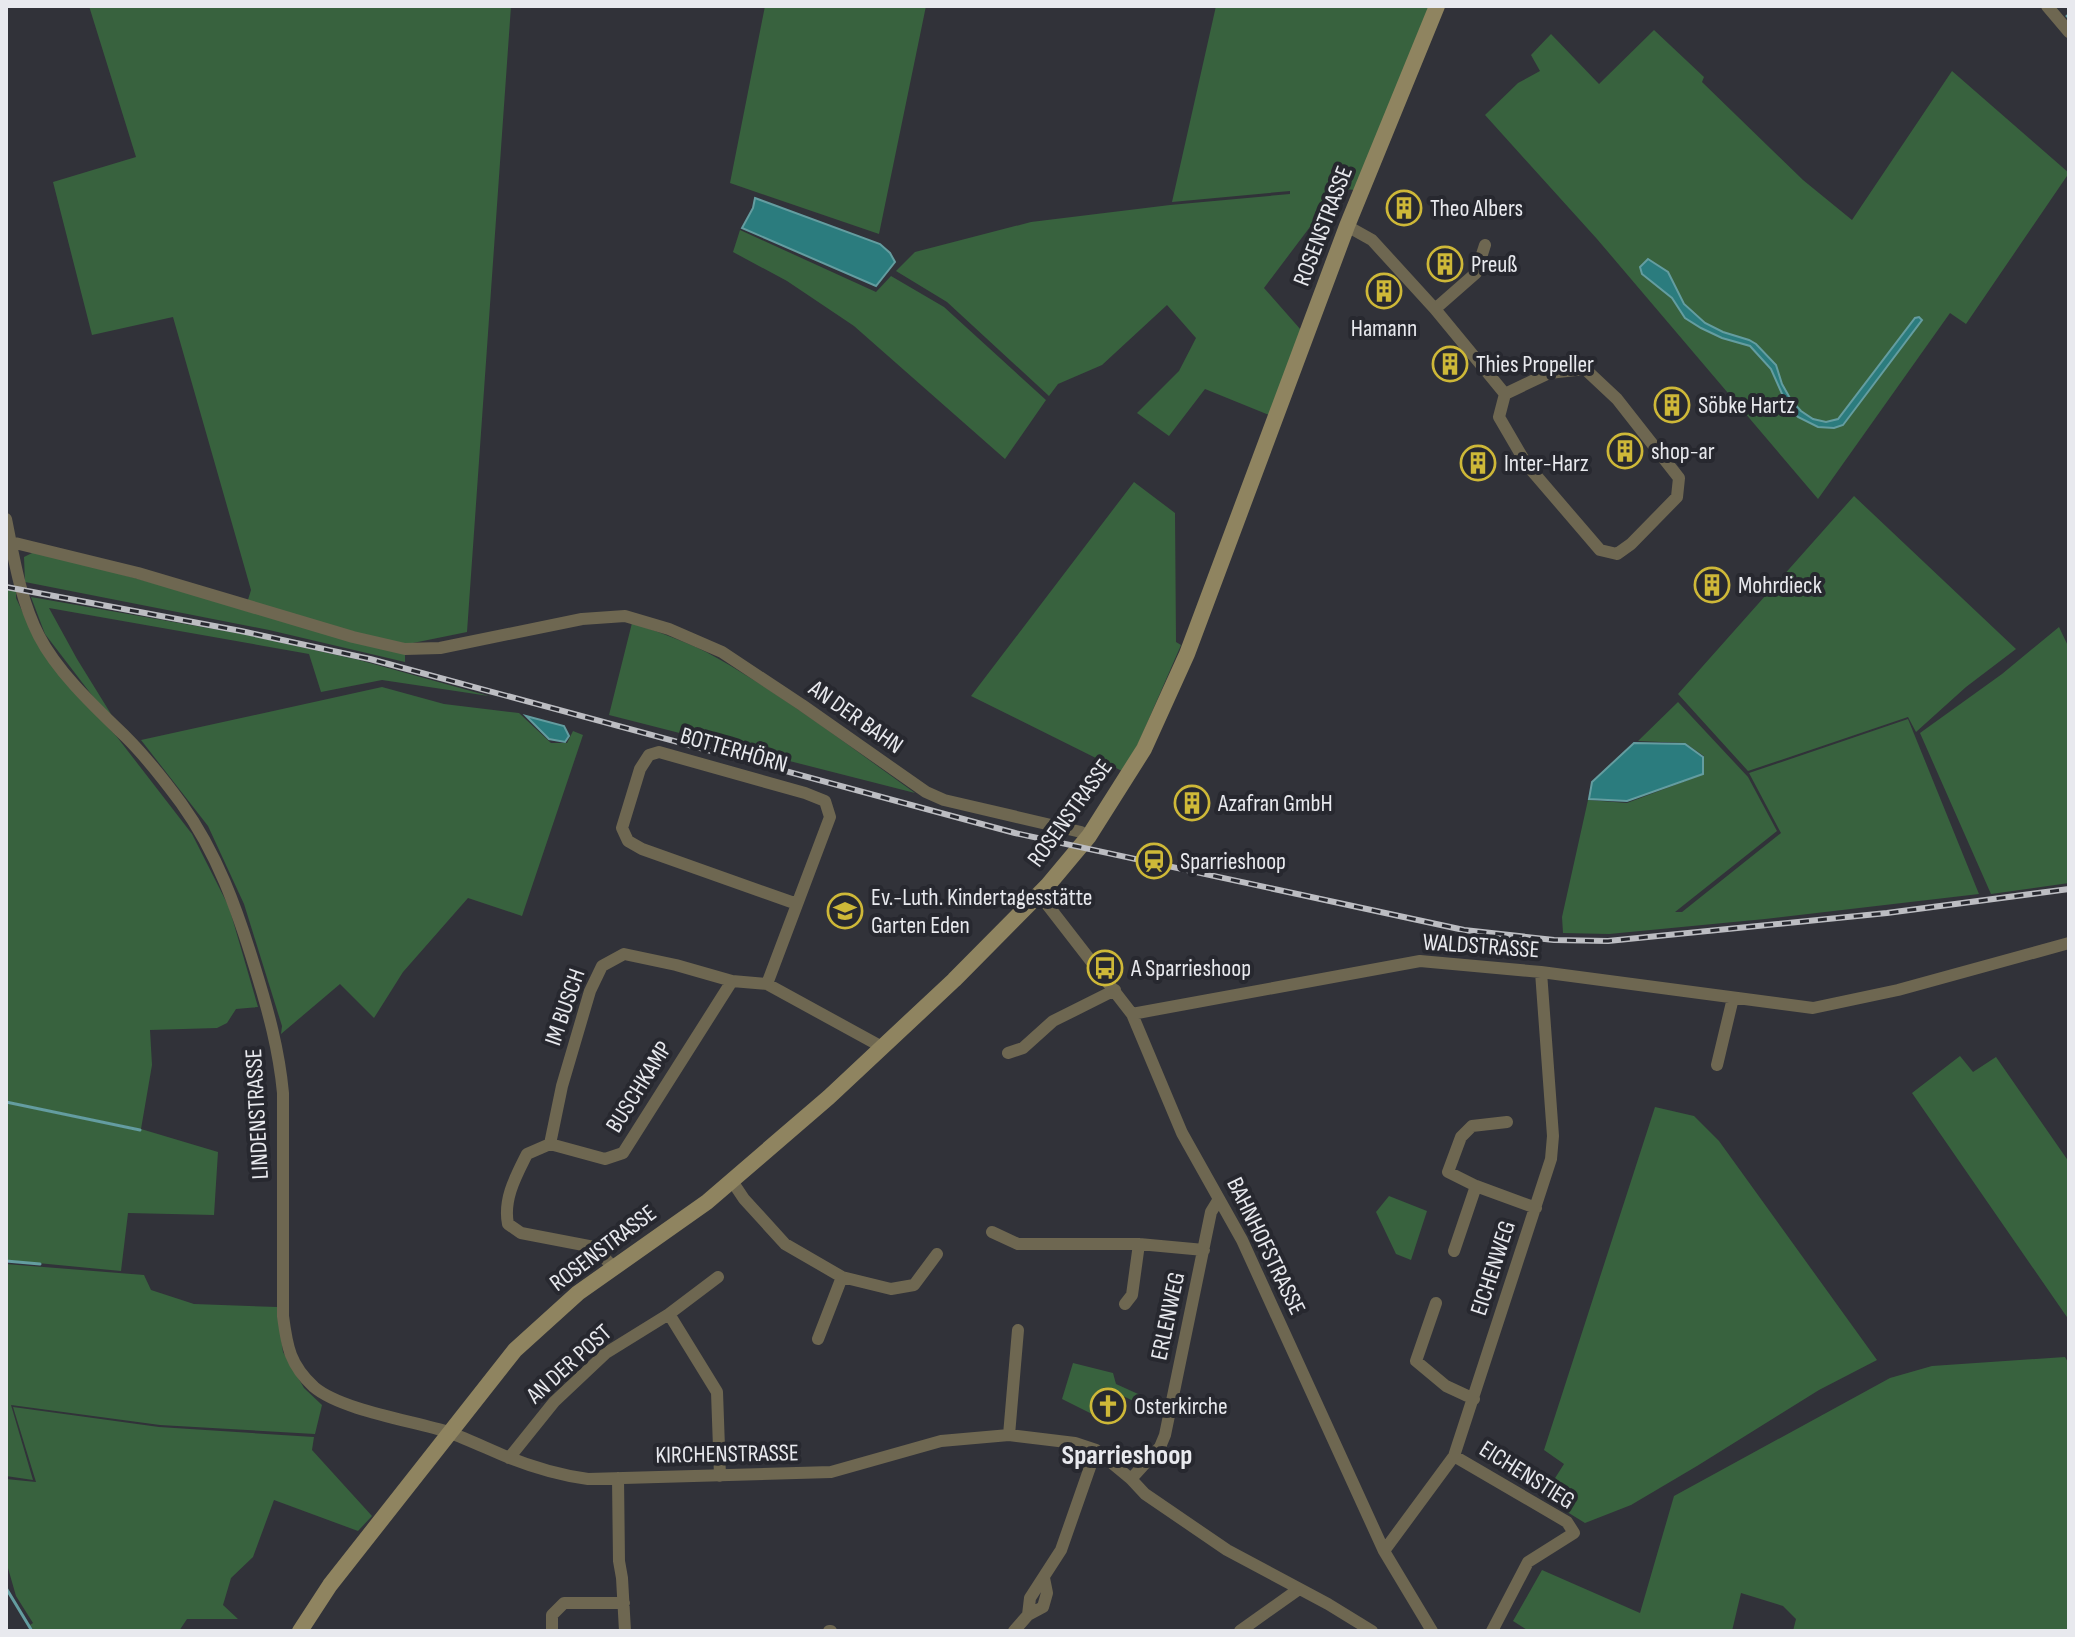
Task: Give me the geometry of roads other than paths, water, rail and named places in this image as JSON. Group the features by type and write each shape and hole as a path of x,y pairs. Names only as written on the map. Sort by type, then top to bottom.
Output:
{"main road":[{"name":"ROSENSTRASSE","path":"300,1631 330,1585 515,1350 578,1293 707,1202 882,1047 1039,894 1089,836 1144,749 1187,654 1347,226 1437,6"}],"street":[{"path":"2047,6 2069,32"},
{"path":"1347,226 1372,240 1435,309 1505,394"},
{"path":"1435,309 1476,273 1485,245"},
{"path":"1585,369 1617,399 1679,478 1677,497 1617,554 1600,550 1527,465 1499,417 1505,394 1549,373 1585,369"},
{"name":"LINDENSTRASSE","path":"6,519 20,589 39,637 73,684 146,759 171,790 207,842 241,922 276,1040 283,1093 283,1316 287,1346 298,1370 316,1389 341,1402 449,1433"},
{"name":"AN DER BAHN","path":"11,542 138,573 353,637 405,649 440,648 582,619 625,616 669,629 722,652 926,792 944,800 1089,836"},
{"name":"BOTTERHÖRN","path":"767,984 830,817 825,801 659,752 649,755 640,769 622,828 628,841 642,849 797,904"},
{"name":"BAHNHOFSTRASSE","path":"1039,894 1132,1014 1182,1133 1242,1240 1384,1551 1432,1631"},
{"name":"WALDSTRASSE","path":"1132,1014 1420,961 1541,972 1813,1008 1898,990 2069,943"},
{"name":"IM BUSCH","path":"550,1144 562,1086 590,991 602,966 624,954 732,981 767,984 882,1047"},
{"name":"EICHENWEG","path":"1384,1551 1454,1456 1551,1159 1553,1136 1541,972"},
{"name":"BUSCHKAMP","path":"550,1144 605,1159 623,1153 732,981"},
{"path":"1008,1053 1023,1048 1053,1021 1115,990"},
{"path":"1717,1065 1733,998"},
{"path":"1507,1122 1472,1126 1461,1137 1448,1172 1536,1208"},
{"path":"550,1144 527,1154 510,1188 508,1224 521,1233 594,1247 614,1268"},
{"path":"732,1181 744,1199 785,1244 842,1277 891,1289 914,1285 937,1254"},
{"path":"1454,1251 1476,1186"},
{"name":"ERLENWEG","path":"1131,1479 1160,1447 1165,1435 1211,1212 1219,1199"},
{"path":"992,1232 1018,1244 1139,1244 1204,1250"},
{"path":"1125,1304 1132,1295 1139,1244"},
{"name":"AN DER POST","path":"509,1458 554,1402 606,1353 669,1314 718,1277"},
{"path":"818,1339 842,1277"},
{"path":"1436,1303 1416,1361 1446,1386 1474,1399"},
{"path":"669,1314 717,1392 720,1476"},
{"path":"1009,1435 1018,1330"},
{"name":"KIRCHENSTRASSE","path":"449,1433 559,1475 588,1479 831,1472 941,1441 1009,1435 1075,1443 1096,1450 1145,1494 1227,1550 1372,1631"},
{"path":"1014,1631 1028,1615 1030,1598 1061,1550 1096,1450"},
{"name":"EICHENSTIEG","path":"1454,1456 1567,1522 1574,1533 1528,1562 1492,1631"},
{"path":"618,1478 619,1561 625,1631"},
{"path":"1240,1631 1299,1589"},
{"path":"552,1631 552,1615 564,1603 624,1603"}],"water":[{"path":"755,198 880,244 895,262 876,286 742,228"},
{"path":"1648,259 1668,272 1684,304 1705,323 1756,344 1776,365 1791,400 1813,419 1826,422 1838,419 1915,318 1922,320 1843,425 1818,427 1798,417 1787,405 1771,369 1750,346 1722,338 1685,318 1672,298 1642,274 1640,267"},
{"path":"526,716 564,726 569,736 565,742 549,739"},
{"path":"1634,743 1685,744 1703,757 1703,774 1627,801 1589,799 1592,782"}],"waterway":[{"path":"6,1102 140,1130"},
{"path":"6,1261 40,1264"},
{"path":"6,1588 32,1631"}],"railway":[{"path":"6,587 241,631 370,659 1015,833 1464,930 1554,940 1608,941 1887,913 2069,889"}],"place":[{"name":"Theo Albers","path":"1404,208"},
{"name":"Preuß","path":"1445,264"},
{"name":"Hamann","path":"1384,291"},
{"name":"Thies Propeller","path":"1450,364"},
{"name":"Söbke Hartz","path":"1672,405"},
{"name":"shop-ar","path":"1625,451"},
{"name":"Inter-Harz","path":"1478,463"},
{"name":"Mohrdieck","path":"1712,585"},
{"name":"Azafran GmbH","path":"1192,803"},
{"name":"Sparrieshoop","path":"1154,861"},
{"name":"Ev.-Luth. Kindertagesstätte Garten Eden","path":"845,911"},
{"name":"A Sparrieshoop","path":"1105,968"},
{"name":"Osterkirche","path":"1108,1406"}],"district":[{"name":"Sparrieshoop","path":"1127,1455"}]}
